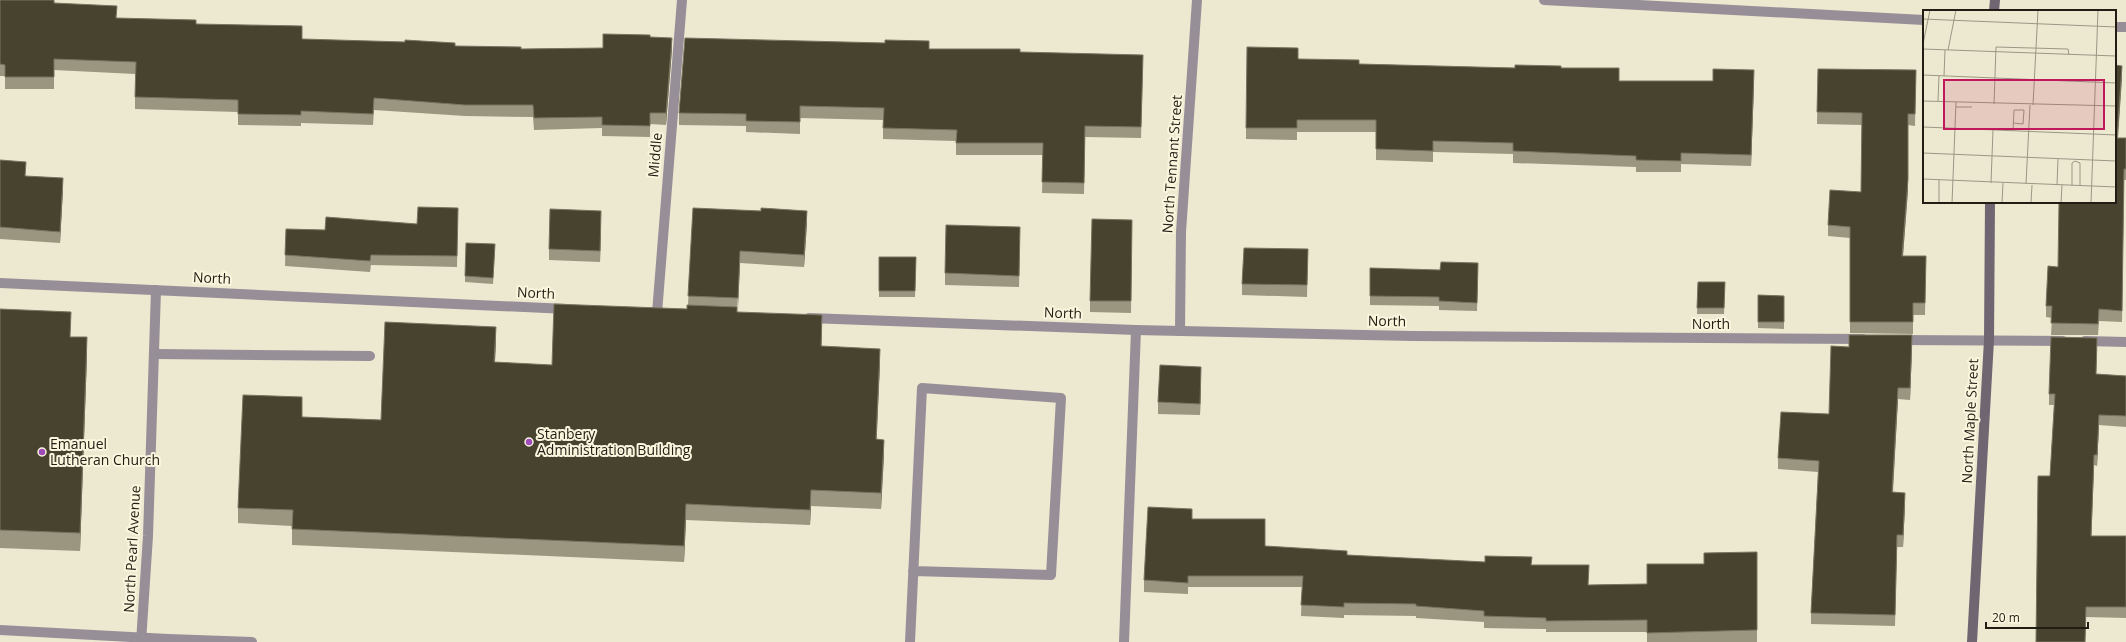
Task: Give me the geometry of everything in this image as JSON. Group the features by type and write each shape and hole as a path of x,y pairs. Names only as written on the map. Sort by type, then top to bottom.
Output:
{"street":[{"name":"Middle","path":"657,313 682,0"},
{"name":"North Tennant Street","path":"1180,331 1181,232 1197,0"},
{"path":"1544,0 1923,20"},
{"path":"1994,10 1995,0"},
{"name":"North Maple Street","path":"1972,642 1988,340 1990,203"},
{"name":"North","path":"0,283 577,309"},
{"name":"North Pearl Avenue","path":"141,640 148,536 156,290"},
{"name":"North","path":"800,318 1136,330 1420,336 1872,339"},
{"path":"1124,642 1136,330"},
{"path":"1887,340 2126,342"},
{"path":"154,354 370,356"},
{"path":"910,642 913,571 922,388 1061,398 1051,575 913,571"},
{"path":"0,630 141,640 252,642"}],"building":[{"path":"0,0 54,0 54,3 117,6 116,18 196,20 196,24 302,26 302,39 405,42 405,40 455,43 455,46 521,47 521,49 603,48 603,34 650,35 650,37 672,38 666,113 650,113 650,126 602,125 602,117 534,118 533,105 465,105 374,98 373,114 301,111 301,115 238,114 238,100 135,97 136,62 54,59 54,77 5,77 5,65 0,64"},
{"path":"685,38 885,43 885,40 929,41 929,49 1020,49 1020,52 1143,55 1141,127 1085,126 1084,183 1042,182 1043,143 956,143 957,130 883,128 884,108 800,106 800,122 746,121 746,114 679,113"},
{"path":"1247,47 1298,48 1298,59 1359,60 1359,64 1515,68 1515,65 1561,66 1561,68 1619,68 1619,81 1713,81 1713,69 1754,70 1751,155 1681,153 1681,161 1636,160 1636,156 1513,151 1513,143 1433,141 1433,151 1376,149 1376,120 1297,120 1297,128 1246,128"},
{"path":"2116,65 2122,66 2117,138 2126,138 2126,169 2124,169 2122,311 2099,309 2098,324 2051,323 2052,306 2046,306 2048,266 2058,267 2059,203 2116,203"},
{"path":"1818,69 1916,70 1915,114 1908,114 1908,179 1902,256 1926,256 1925,303 1913,303 1913,322 1850,322 1850,227 1828,225 1830,190 1861,192 1862,113 1817,112"},
{"path":"0,160 26,162 25,176 63,178 60,232 0,227"},
{"path":"418,207 458,208 457,256 371,255 370,261 285,255 286,229 325,230 326,217 417,224"},
{"path":"693,208 761,211 761,208 807,211 804,255 740,251 738,298 688,296"},
{"path":"550,209 601,211 600,251 549,249"},
{"path":"1092,219 1132,220 1131,301 1090,301"},
{"path":"946,225 1020,227 1019,276 945,273"},
{"path":"466,243 495,244 493,278 465,276"},
{"path":"1244,248 1308,249 1307,285 1242,284"},
{"path":"879,257 916,257 915,291 879,291"},
{"path":"1441,262 1478,263 1477,303 1439,301 1439,297 1370,296 1370,268 1440,270"},
{"path":"1698,282 1725,282 1724,308 1697,308"},
{"path":"1758,295 1784,296 1784,322 1758,322"},
{"name":"Stanbery Administration Building","path":"554,304 687,309 687,305 737,307 737,312 822,315 821,346 880,349 876,439 884,440 881,493 811,490 810,510 686,504 684,546 292,529 293,510 238,508 243,395 302,397 302,417 381,420 385,322 496,327 494,362 552,365"},
{"name":"Emanuel Lutheran Church","path":"0,309 71,312 70,337 87,337 80,533 0,530"},
{"path":"1849,335 1912,335 1910,388 1898,388 1892,492 1905,493 1903,535 1897,535 1895,615 1811,613 1819,461 1778,458 1781,412 1829,414 1831,346 1849,347"},
{"path":"2051,337 2097,338 2096,374 2126,376 2126,416 2099,415 2097,455 2094,455 2091,536 2126,536 2126,607 2086,607 2085,642 2036,642 2038,476 2050,476 2055,394 2049,394"},
{"path":"1160,365 1201,367 1200,404 1158,402"},
{"path":"1148,507 1192,509 1192,519 1265,519 1265,546 1347,551 1347,555 1485,562 1485,556 1532,557 1531,565 1589,565 1588,585 1647,584 1647,564 1704,564 1704,553 1757,552 1757,630 1647,633 1647,620 1546,621 1546,618 1484,616 1484,611 1416,606 1416,604 1344,603 1344,607 1301,605 1303,576 1188,576 1188,583 1144,580"}],"place":[{"name":"Stanbery Administration Building","path":"529,442"},
{"name":"Emanuel Lutheran Church","path":"42,452"}]}
